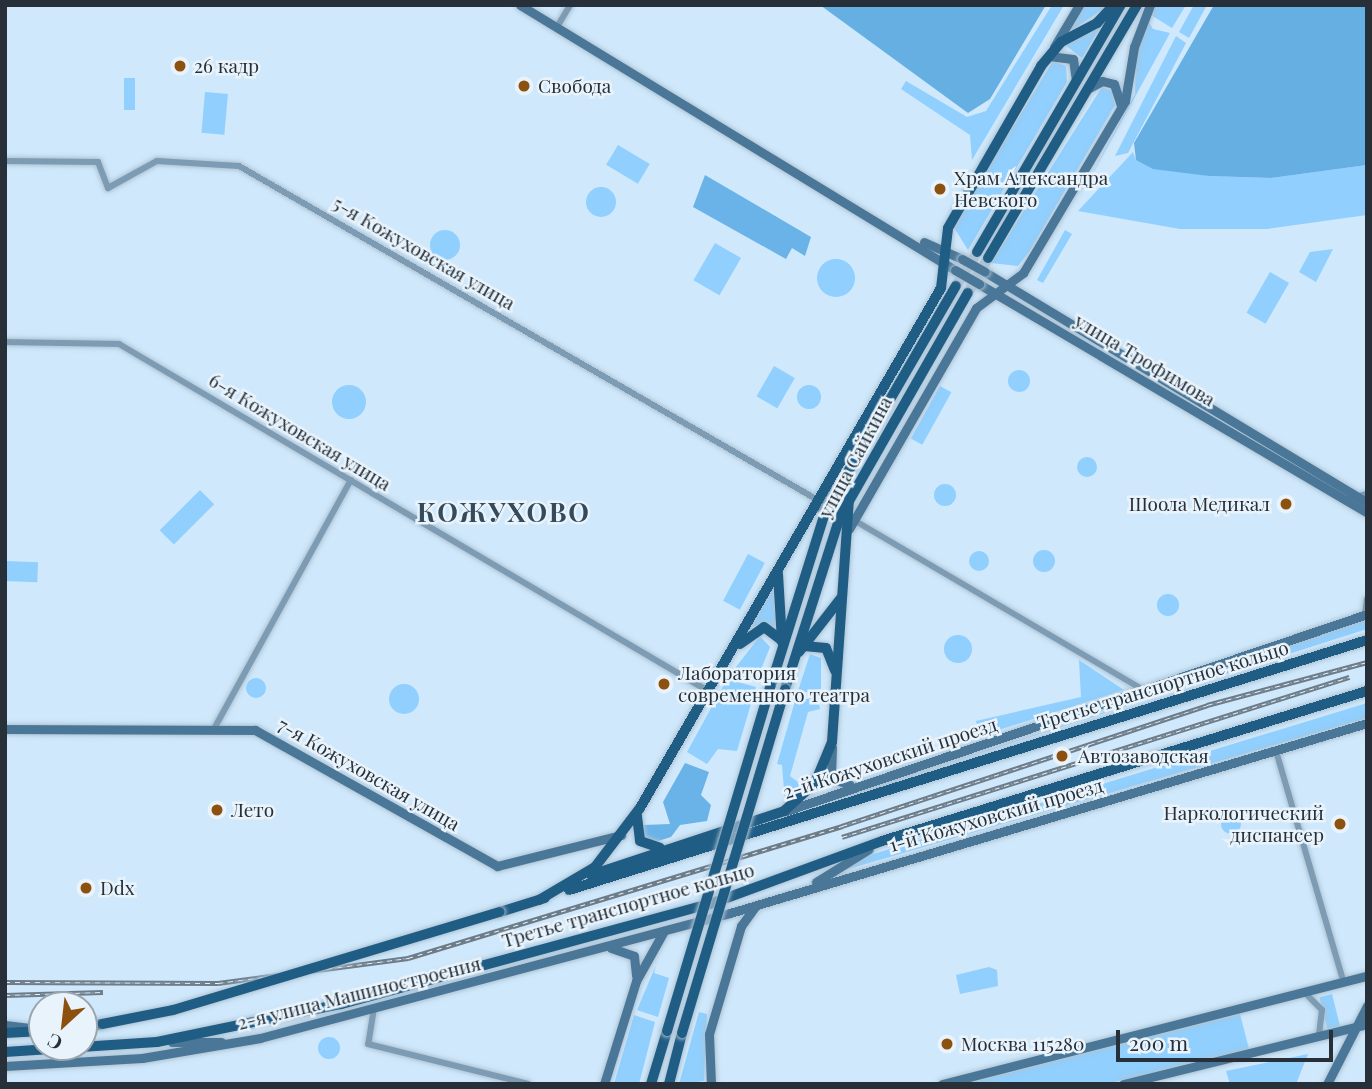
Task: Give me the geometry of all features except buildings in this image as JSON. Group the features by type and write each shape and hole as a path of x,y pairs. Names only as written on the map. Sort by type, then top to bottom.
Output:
{"main road":[{"name":"улица Трофимова","path":"520,5 906,235 945,257 962,259 985,272 999,288 1367,513"},
{"path":"800,530 940,288 948,228 1079,5"},
{"path":"1048,57 1114,5"},
{"path":"976,252 1121,5"},
{"path":"988,258 1137,5"},
{"path":"824,563 976,308 1027,267 1117,115 1150,5"},
{"path":"1048,57 1061,53 1073,59 1074,86"},
{"path":"1086,92 1097,82 1114,84 1122,95 1117,115"},
{"name":"улица Трофимова","path":"945,257 955,270 979,284 999,288 1362,495 1367,502"},
{"name":"улица Сайкина","path":"651,1084 782,646 822,522 847,471 956,286"},
{"name":"улица Сайкина","path":"672,1084 682,1034 824,563 849,499 968,293"},
{"path":"846,544 844,530 849,499"},
{"path":"852,519 846,544 841,598 831,778 855,785"},
{"name":"улица Сайкина","path":"581,879 622,834 640,808 800,530"},
{"path":"779,570 782,646"},
{"path":"793,662 841,598"},
{"name":"2-й Кожуховский проезд","path":"539,900 581,879 664,848 1118,702 1140,688 1366,614"},
{"path":"729,656 757,628 775,632 782,646"},
{"name":"Третье транспортное кольцо","path":"98,1025 173,1010 500,912 1367,640"},
{"path":"804,646 826,648 836,675"},
{"name":"Третье транспортное кольцо","path":"5,1052 157,1042 298,1015 653,920 882,841 1367,691"},
{"name":"1-й Кожуховский проезд","path":"756,906 808,887 1367,723"},
{"name":"7-я Кожуховская улица","path":"5,729 215,727 255,730 497,866 622,834"},
{"path":"784,811 815,783 832,743"},
{"path":"640,808 637,836 664,848"},
{"path":"808,887 882,841"},
{"path":"711,1084 709,1034 741,926 756,906"},
{"name":"2-я улица Машиностроения","path":"5,1066 142,1058 246,1041 756,906"},
{"path":"730,913 741,926"},
{"path":"604,1084 636,981 651,944 667,928"},
{"path":"606,947 634,956 636,981"},
{"path":"942,1084 1367,976"},
{"path":"1327,1084 1362,1026 1367,1006"},
{"path":"5,1025 28,1028"},
{"path":"1124,1084 1362,1026"},
{"path":"5,1033 28,1031"},
{"path":"157,1042 246,1041"}],"street":[{"path":"557,27 570,5"},
{"name":"5-я Кожуховская улица","path":"5,161 98,162 108,188 157,161 239,166 816,499"},
{"name":"6-я Кожуховская улица","path":"5,342 119,344 708,691"},
{"name":"улица Сайкина","path":"800,530 847,471"},
{"path":"215,727 351,480"},
{"path":"1343,499 1362,495"},
{"path":"852,519 1140,688"},
{"path":"1366,614 1367,599"},
{"path":"1276,751 1344,983"},
{"path":"1305,993 1322,1010 1318,1038"},
{"path":"374,1008 368,1044 528,1084"}],"shaded area":[{"path":"820,5 1046,5 990,99 968,113"},
{"path":"1052,5 1064,5 972,160 970,135 901,89 906,81 967,117 986,111"},
{"path":"1083,5 1109,5 1066,34 1066,33"},
{"path":"1155,5 1186,5 1172,28 1151,15"},
{"path":"1194,5 1207,5 1189,38 1179,32"},
{"path":"1214,5 1367,5 1367,165 1271,178 1209,176 1153,169 1136,160 1134,143"},
{"path":"1147,19 1153,29 1170,33 1074,208 1135,94 1136,52"},
{"path":"1100,27 1082,58 1065,45"},
{"path":"1176,36 1186,43 1128,153 1115,156"},
{"path":"1053,61 1066,66 1067,82 968,250 953,226"},
{"path":"124,78 135,78 135,110 124,110"},
{"path":"1102,87 1112,91 1115,105 1029,252 1018,266 991,263"},
{"path":"205,92 228,94 224,135 201,133"},
{"path":"618,145 650,164 638,184 606,165"},
{"path":"1133,152 1136,160 1209,176 1271,178 1367,165 1367,215 1267,229 1180,229 1078,211"},
{"path":"705,175 811,237 805,256 792,248 786,259 693,207"},
{"path":"601,187 607,188 615,196 615,208 607,216 601,217 595,216 587,208 586,202 587,196 595,188"},
{"path":"445,230 451,231 459,239 459,251 451,259 445,260 439,259 431,251 430,245 431,239 439,231"},
{"path":"1065,230 1072,234 1043,283 1037,280"},
{"path":"715,243 741,258 719,295 694,280"},
{"path":"1333,249 1316,282 1299,272 1310,252"},
{"path":"836,259 849,265 855,278 849,291 836,297 823,291 817,278 823,265"},
{"path":"1270,272 1289,283 1266,324 1246,313"},
{"path":"774,366 795,378 777,408 756,396"},
{"path":"1019,370 1027,373 1030,381 1027,389 1019,392 1011,389 1008,381 1011,373"},
{"path":"349,385 361,390 366,402 361,414 349,419 337,414 332,402 337,390"},
{"path":"809,385 820,392 821,397 814,408 809,409 798,402 797,397 804,386"},
{"path":"940,386 951,392 922,445 911,438"},
{"path":"1087,457 1094,460 1097,467 1094,474 1087,477 1080,474 1077,467 1080,460"},
{"path":"945,484 953,487 956,495 953,503 945,506 937,503 934,495 937,487"},
{"path":"200,490 214,504 174,544 160,530"},
{"path":"1044,550 1052,553 1055,561 1052,569 1044,572 1036,569 1033,561 1036,553"},
{"path":"979,551 986,554 989,561 986,568 979,571 972,568 969,561 972,554"},
{"path":"748,554 765,563 740,610 723,601"},
{"path":"5,561 38,562 37,582 5,581"},
{"path":"773,585 776,626 750,626"},
{"path":"1168,594 1176,597 1179,605 1176,613 1168,616 1160,613 1157,605 1160,597"},
{"path":"1367,620 1367,629 843,797 1129,704 1178,678"},
{"path":"958,635 968,639 972,649 968,659 958,663 948,659 944,649 948,639"},
{"path":"760,636 770,647 756,682 729,676"},
{"path":"810,654 821,658 821,689 797,694"},
{"path":"1079,660 1124,690 980,736 976,721 1081,697"},
{"path":"252,678 260,678 266,688 260,698 252,698 246,692 246,684"},
{"path":"727,679 756,687 737,751 718,749 707,764 687,752"},
{"path":"404,684 415,688 419,699 415,710 404,714 393,710 389,699 393,688"},
{"path":"818,697 820,709 808,712 790,776 803,786 785,802 782,765 777,764 795,701"},
{"path":"1367,703 1367,718 845,870 867,856"},
{"path":"685,763 709,772 701,795 711,805 707,821 680,825 671,837 652,843 643,835 644,825 670,824 663,802"},
{"path":"1231,814 1238,817 1241,824 1238,831 1231,834 1224,831 1221,824 1224,817"},
{"path":"656,965 654,973 669,978 658,1017 637,1010"},
{"path":"989,967 997,970 998,986 960,994 956,975"},
{"path":"1332,994 1340,1026 1327,1029 1319,997"},
{"path":"699,1012 707,1014 704,1081 679,1084"},
{"path":"1240,1014 1249,1049 1106,1084 965,1084"},
{"path":"634,1015 655,1022 639,1084 614,1084"},
{"path":"329,1037 337,1040 340,1048 337,1056 329,1059 321,1056 318,1048 321,1040"},
{"path":"1308,1054 1296,1084 1230,1084 1226,1071"}],"tunnel":[{"path":"956,286 977,252"},
{"path":"968,293 988,258"}],"railway":[{"path":"5,982 218,983 408,958 842,826 1207,705 1367,662"},
{"path":"842,837 1349,677"},
{"path":"5,995 103,992"}],"place":[{"name":"26 кадр","path":"180,66"},
{"name":"Свобода","path":"524,86"},
{"name":"Храм Александра Невского","path":"940,189"},
{"name":"Шоола Медикал","path":"1286,504"},
{"name":"Лаборатория современного театра","path":"664,684"},
{"name":"Автозаводская","path":"1062,756"},
{"name":"Лето","path":"217,810"},
{"name":"Наркологический диспансер","path":"1340,824"},
{"name":"Ddx","path":"86,888"},
{"name":"Москва 115280","path":"947,1044"}],"district":[{"name":"КОЖУХОВО","path":"504,512"}]}
